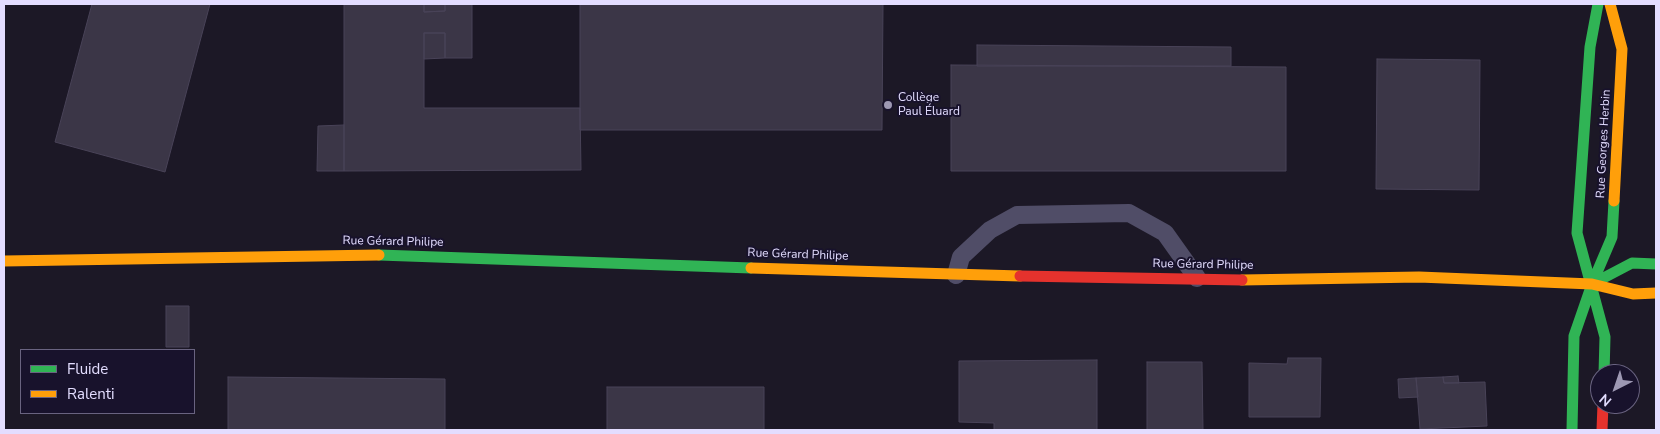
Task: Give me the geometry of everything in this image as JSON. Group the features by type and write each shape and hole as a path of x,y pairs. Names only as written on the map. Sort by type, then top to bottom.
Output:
{"street":[{"name":"Rue Georges Herbin","path":"1598,4 1590,47 1577,233 1605,337 1604,364"},
{"name":"Rue Georges Herbin","path":"1572,430 1574,336 1592,284 1612,238 1622,48 1610,4"},
{"name":"Rue Gérard Philipe","path":"4,261 357,254 956,275 1238,280 1419,277 1592,284 1633,294 1656,293"},
{"path":"1592,284 1632,263 1656,264"},
{"path":"1602,430 1603,414"}],"lane":[{"path":"956,275 961,257 990,230 1017,214 1129,213 1165,233 1197,278"}],"building":[{"path":"92,4 210,4 165,172 55,142"},
{"path":"344,4 424,4 424,12 445,11 445,4 472,4 472,58 445,58 445,33 424,33 424,108 580,108 581,170 344,171"},
{"path":"424,4 445,4 445,11 424,12"},
{"path":"580,4 883,4 882,130 580,130"},
{"path":"424,33 445,33 445,58 424,59"},
{"path":"977,45 1231,47 1231,66 977,66"},
{"path":"1377,59 1480,60 1479,190 1376,189"},
{"path":"951,65 1286,67 1286,171 951,171"},
{"path":"344,125 344,171 317,171 318,126"},
{"path":"166,306 189,306 189,347 166,347"},
{"path":"1288,358 1321,358 1320,417 1249,417 1249,363 1287,364"},
{"path":"1097,360 1097,430 994,430 994,423 959,422 959,361"},
{"path":"1147,362 1202,362 1203,430 1147,430"},
{"path":"1458,376 1459,383 1444,383 1443,377"},
{"path":"228,377 445,379 445,430 228,430"},
{"path":"1443,377 1444,383 1485,382 1487,426 1420,429 1416,378"},
{"path":"1416,378 1418,397 1399,398 1398,379"},
{"path":"607,387 764,387 764,430 607,430"}],"traffic: fast":[{"path":"1598,4 1590,47 1577,233 1605,337 1604,364"},
{"path":"1572,430 1574,336 1592,284 1612,237 1614,201"},
{"path":"379,255 751,268"},
{"path":"1592,284 1632,263 1656,264"}],"traffic: slow":[{"path":"1610,4 1622,49 1614,201"},
{"path":"4,261 379,255"},
{"path":"751,268 1020,276"},
{"path":"1242,280 1419,277 1592,284 1633,294 1656,293"}],"traffic: jam":[{"path":"1020,276 1242,280"},
{"path":"1602,430 1603,414"}],"place":[{"name":"Collège Paul Éluard","path":"888,105"}]}
